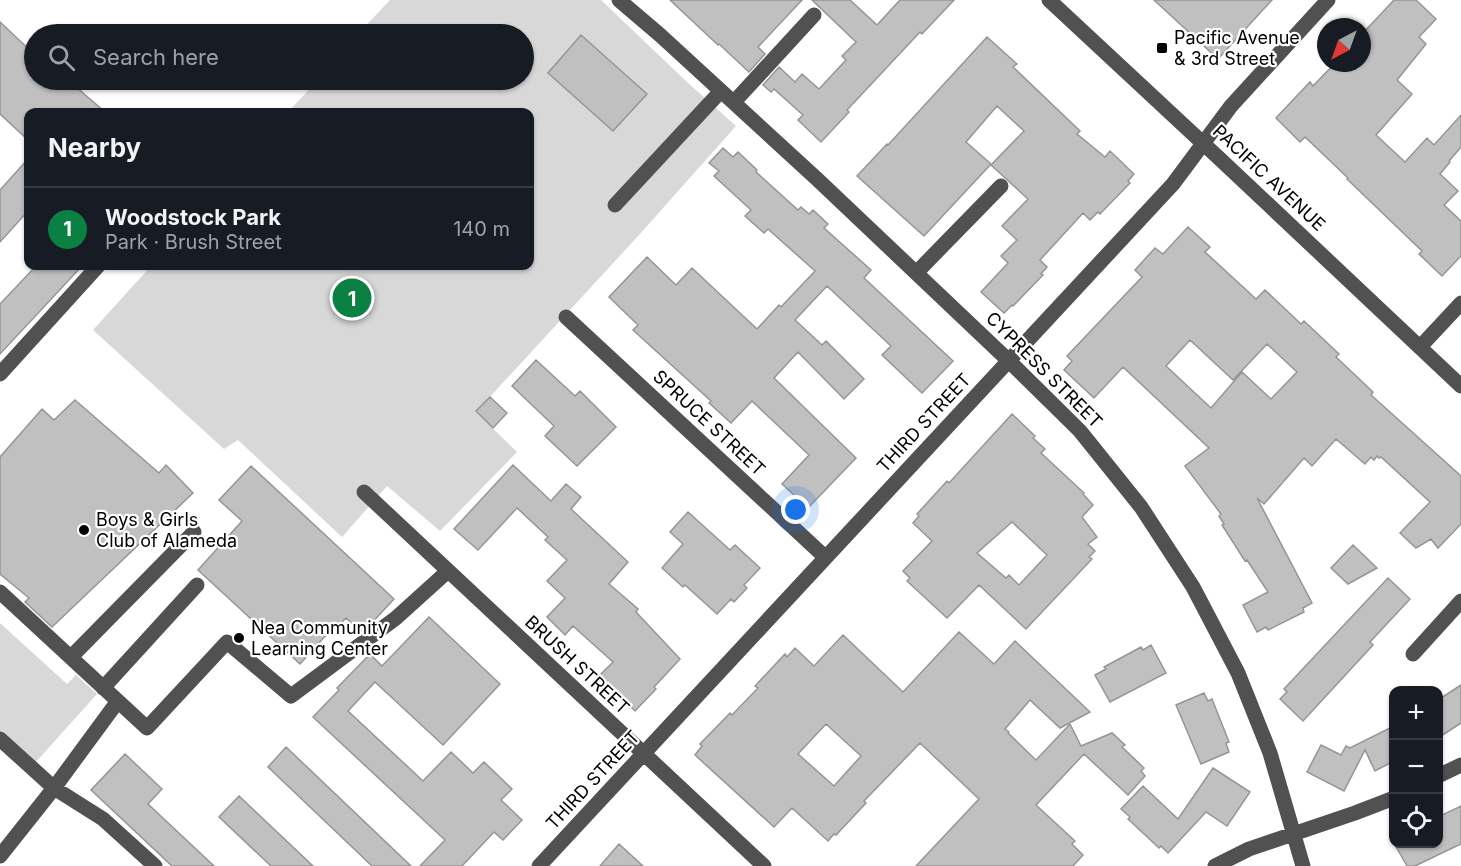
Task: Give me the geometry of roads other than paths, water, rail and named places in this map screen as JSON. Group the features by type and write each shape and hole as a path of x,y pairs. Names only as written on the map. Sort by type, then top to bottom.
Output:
{"street":[{"name":"CYPRESS STREET","path":"620,0 734,102 1009,361 1080,431 1141,507 1193,587 1238,673 1270,753 1303,866"},
{"name":"PACIFIC AVENUE","path":"1049,0 1461,386"},
{"name":"THIRD STREET","path":"539,866 1173,184 1231,106 1328,0"},
{"path":"734,102 814,15"},
{"path":"615,205 721,91"},
{"path":"916,273 1001,186"},
{"path":"0,374 94,270"},
{"path":"1420,347 1461,303"},
{"name":"SPRUCE STREET","path":"566,317 825,557"},
{"name":"BRUSH STREET","path":"364,492 764,866"},
{"path":"71,657 194,532"},
{"path":"0,592 147,728 226,642 291,696 396,618 448,571"},
{"path":"103,688 197,585"},
{"path":"1413,654 1461,601"},
{"path":"0,856 118,701"},
{"path":"0,739 54,788 103,819 155,866"},
{"path":"1443,774 1461,765"},
{"path":"1215,866 1249,849 1389,800"}],"place":[{"name":"Pacific Avenue & 3rd Street","path":"1162,48"},
{"name":"Woodstock Park","path":"352,298"},
{"name":"Boys & Girls Club of Alameda","path":"84,530"},
{"name":"Nea Community Learning Center","path":"239,638"}]}
